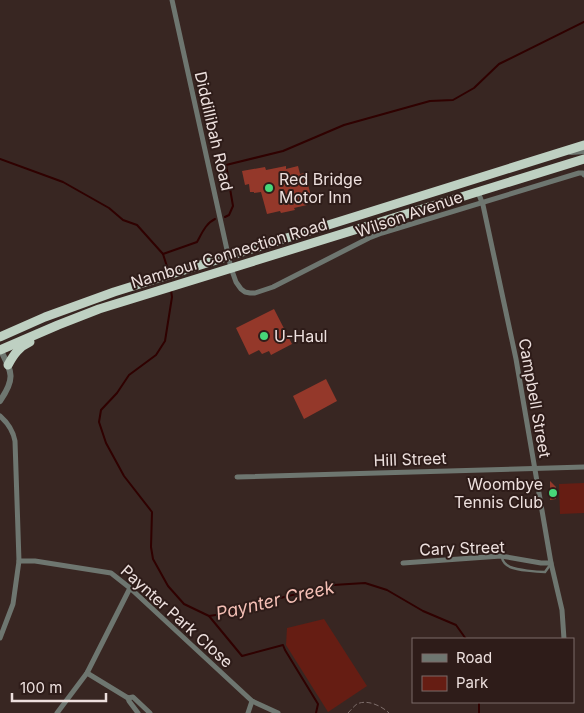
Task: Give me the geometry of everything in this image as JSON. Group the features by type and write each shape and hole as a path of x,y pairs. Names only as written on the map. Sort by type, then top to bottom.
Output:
{"highway":[{"name":"Nambour Connection Road","path":"0,337 65,309 155,279 584,146"},
{"name":"Nambour Connection Road","path":"0,350 99,309 584,158"},
{"path":"6,366 15,352 23,345 58,325"}],"street":[{"name":"Diddillibah Road","path":"172,0 231,268"},
{"path":"562,153 584,151"},
{"name":"Wilson Avenue","path":"231,268 241,290 250,294 260,292 369,238 391,230 579,173 584,175"},
{"name":"Campbell Street","path":"478,192 482,202 516,359 551,563 562,610 564,638"},
{"path":"0,350 10,382 0,400"},
{"path":"0,416 8,424 15,441 19,561 13,604 0,638"},
{"name":"Hill Street","path":"237,477 584,467"},
{"name":"Cary Street","path":"403,563 501,556 551,563"},
{"name":"Paynter Park Close","path":"19,561 35,561 111,573 130,588 252,701 278,713"},
{"path":"57,713 87,673 130,588"},
{"path":"87,673 128,698 138,713"},
{"path":"128,698 133,697 150,713"},
{"path":"248,713 252,701"}],"lane":[{"path":"501,556 510,567 537,572 544,572 551,563"}],"path":[{"path":"348,713 356,705 363,702 376,705 389,713"}],"green space":[{"path":"584,483 584,513 560,514 559,484"},
{"path":"324,619 367,686 328,712 286,645 287,628"}],"building":[{"name":"Red Bridge Motor Inn","path":"286,166 286,169 298,166 300,174 305,173 311,196 304,197 307,205 294,208 295,210 267,214 261,192 250,192 249,184 245,185 242,171 265,167 266,170"},
{"name":"U-Haul","path":"274,309 292,344 271,355 269,351 262,354 259,350 249,355 236,328"},
{"path":"326,379 337,401 304,419 293,396"},
{"name":"Woombye Tennis Club","path":"550,481 556,487 556,499 550,500"}],"waterway":[{"path":"225,217 229,215 233,206 226,165 283,151 344,125 430,101 453,100 474,88 499,64 584,22"},
{"name":"Paynter Creek","path":"0,159 63,182 109,208 123,220 137,225 163,254 169,273"},
{"path":"163,254 197,242 207,226 215,219"},
{"name":"Paynter Creek","path":"171,290 172,297 165,341 156,355 129,375 117,393 101,410 99,422 106,443 124,476 152,512 151,547 153,559 168,586 184,604 209,616 229,613 256,604 333,585 365,583 387,590 423,611 456,625 465,638"},
{"path":"209,616 242,656 283,645 318,704 316,713"},
{"name":"Paynter Creek","path":"479,703 479,713"}],"place":[{"name":"Red Bridge Motor Inn","path":"269,188"},
{"name":"U-Haul","path":"264,336"},
{"name":"Woombye Tennis Club","path":"553,493"}]}
